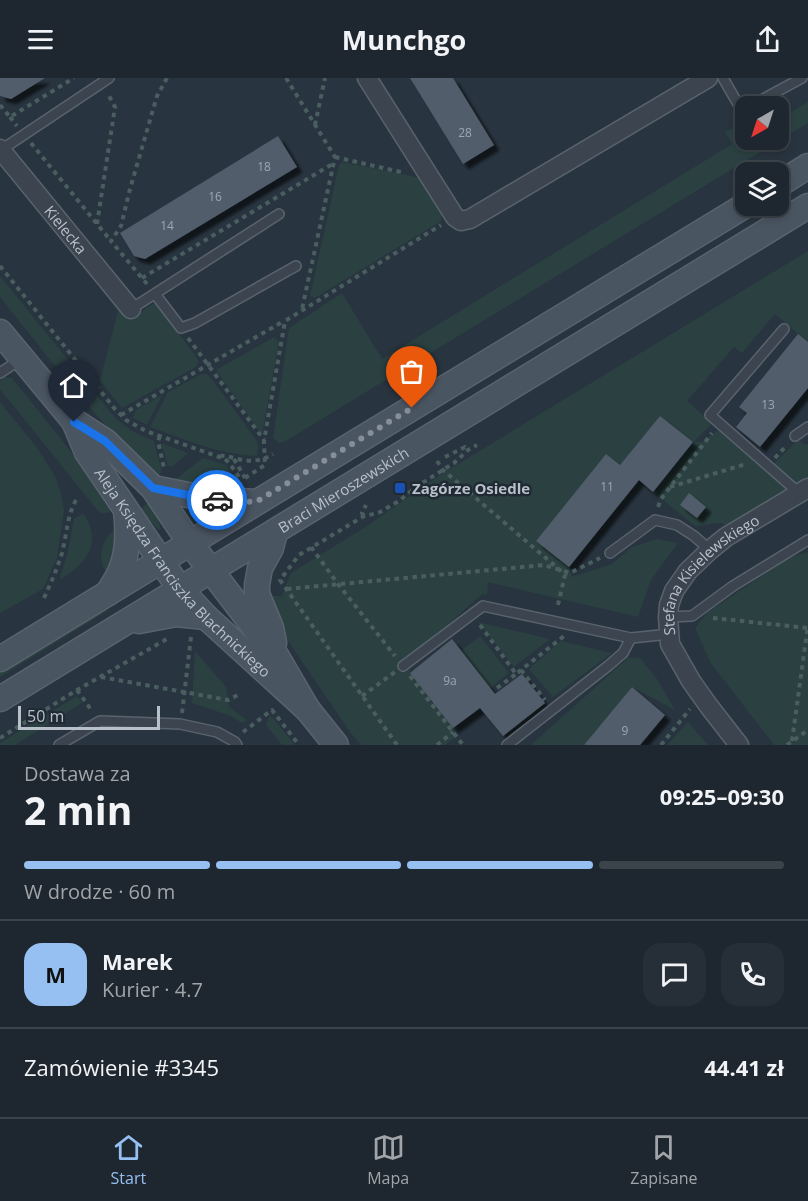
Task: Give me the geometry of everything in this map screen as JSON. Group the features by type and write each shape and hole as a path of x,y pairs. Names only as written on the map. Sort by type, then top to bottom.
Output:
{"main road":[{"path":"789,177 808,166"},
{"name":"Braci Mieroszewskich","path":"0,699 808,206"},
{"path":"0,659 190,543 251,493 473,372 735,212"},
{"name":"Aleja Księdza Franciszka Blachnickiego","path":"0,332 74,422 87,453 180,590 198,627 308,710"},
{"name":"Aleja Księdza Franciszka Blachnickiego","path":"74,422 105,441 160,483 190,543 277,657 308,710 336,745"},
{"path":"160,483 208,499 251,493"},
{"path":"108,593 121,571 126,554 128,535 126,510"},
{"path":"275,532 271,548 260,568 257,594 271,628 277,657"},
{"path":"127,622 176,614 198,627"}],"street":[{"path":"367,78 455,217 461,221 470,219 708,78"},
{"name":"Kielecka","path":"1,150 131,309"},
{"name":"Stefana Kisielewskiego","path":"740,745 691,681 670,644 669,605 674,591 688,571 710,549 804,490"}],"lane":[{"path":"723,78 735,99"},
{"path":"769,96 802,78"},
{"path":"1,150 106,80"},
{"path":"131,309 279,214"},
{"path":"155,294 181,328 195,323 297,266"},
{"path":"784,329 711,415 765,463 804,490"},
{"path":"0,373 22,358"},
{"path":"795,436 808,427"},
{"path":"610,553 655,520 677,525 710,549"},
{"path":"403,666 483,606 631,638 692,616 733,586 808,540"},
{"path":"507,745 623,653 631,638"},
{"path":"59,745 100,721 180,724 217,732 235,741 237,745"}],"path":[{"path":"9,117 74,78"},
{"path":"111,241 121,226 157,96 167,78"},
{"path":"286,78 335,160 302,310"},
{"path":"315,125 325,78"},
{"path":"97,225 115,107 106,80"},
{"path":"0,105 155,294"},
{"path":"142,278 335,160 431,178"},
{"path":"121,415 285,321 455,217"},
{"path":"0,266 121,415 132,424 228,461 251,493"},
{"path":"233,458 245,478 265,465 264,441 285,321"},
{"path":"181,328 264,441"},
{"path":"655,520 661,499 719,423"},
{"path":"160,436 158,441 160,483"},
{"path":"670,487 765,463 795,436"},
{"path":"397,745 280,580 299,555 364,516 384,510 477,445"},
{"path":"445,457 465,447 468,450"},
{"path":"219,456 258,461 265,460 273,454"},
{"path":"437,461 443,470 565,575 559,601"},
{"path":"44,598 62,552 71,507 78,497"},
{"path":"364,516 362,513 366,505"},
{"path":"311,548 463,745"},
{"path":"286,589 544,565 570,573 610,553"},
{"path":"472,615 516,674"},
{"path":"692,616 808,627 792,741"},
{"path":"497,688 564,636 567,623"},
{"path":"182,712 198,627"},
{"path":"0,738 77,690 173,635"},
{"path":"362,696 403,666"},
{"path":"521,670 552,710"},
{"path":"100,677 228,700 238,695"},
{"path":"77,690 86,704"},
{"path":"661,745 690,708"},
{"path":"240,734 272,710 299,745"},
{"path":"787,745 808,730"},
{"path":"437,745 453,732"}],"green space":[{"path":"808,102 808,123 789,135 789,113"},
{"path":"735,127 735,150 764,150 744,162 735,162 735,167 284,442 279,443 273,438 289,328 342,293 382,359 732,144 725,132"},
{"path":"342,162 426,179 442,208 441,221 315,298 310,296 339,165"},
{"path":"808,251 808,342 775,314 742,353 734,347 687,401 712,423 694,442 702,442 718,430 768,470 798,440 808,444 808,480 731,528 721,523 695,526 653,492 693,442 660,416 620,465 606,454 536,541 569,567 572,577 612,564 632,547 657,539 678,543 651,580 638,617 488,582 487,595 482,594 408,661 410,673 457,736 445,745 361,745 282,632 266,596 282,596 291,573 367,526 440,475"},
{"path":"0,276 111,413 131,430 154,441 162,472 158,476 94,412 0,297"},
{"path":"156,302 199,361 196,367 122,408 100,381 119,307 130,319"},
{"path":"274,337 279,342 262,435 216,370"},
{"path":"202,374 207,374 214,382 257,441 257,456 216,450 150,427 168,392"},
{"path":"5,377 12,378 80,463 113,510 106,513 98,511 0,389 0,381"},
{"path":"162,395 147,425 133,418 136,410"},
{"path":"0,402 38,449 55,476 64,510 57,558 43,589 0,613"},
{"path":"161,443 188,453 173,466 168,466"},
{"path":"203,458 226,465 239,486 206,490 172,482"},
{"path":"149,502 156,514 161,529 159,530 139,510"},
{"path":"83,513 92,534 90,551 79,566 61,579 74,519"},
{"path":"121,524 111,566 105,571 101,557 103,545 110,533"},
{"path":"808,552 808,745 774,745 710,662 695,628 707,613 788,558"},
{"path":"105,608 107,611 0,677 0,672"},
{"path":"478,622 550,639 514,667"},
{"path":"480,636 509,673 490,688 461,651"},
{"path":"561,641 612,653 553,697 529,669"},
{"path":"195,651 226,687 229,707 247,720 242,723 231,716 192,703"},
{"path":"628,658 640,658 657,679 675,710 632,687 584,745 531,745"},
{"path":"77,696 82,703 15,745 0,745 0,743"},
{"path":"269,716 295,745 282,745 266,725"},
{"path":"688,722 708,745 667,745"}],"building":[{"path":"0,78 45,78 11,99 0,96"},
{"path":"410,78 453,78 494,145 463,164"},
{"path":"278,136 297,167 145,259 134,256 120,233"},
{"path":"798,334 808,342 808,388 760,447 736,427 747,413 739,407"},
{"path":"660,416 693,442 653,492 639,480 569,567 536,541 606,454 620,465"},
{"path":"689,493 706,507 697,518 680,505"},
{"path":"452,639 495,694 522,674 545,703 503,736 480,708 453,728 410,673"},
{"path":"632,687 665,715 640,745 584,745"}],"way so far":[{"path":"217,500 256,502 412,408"}],"place":[{"name":"Zagórze Osiedle","path":"400,488"}],"route":[{"path":"74,422 105,441 153,488 217,500"}]}
